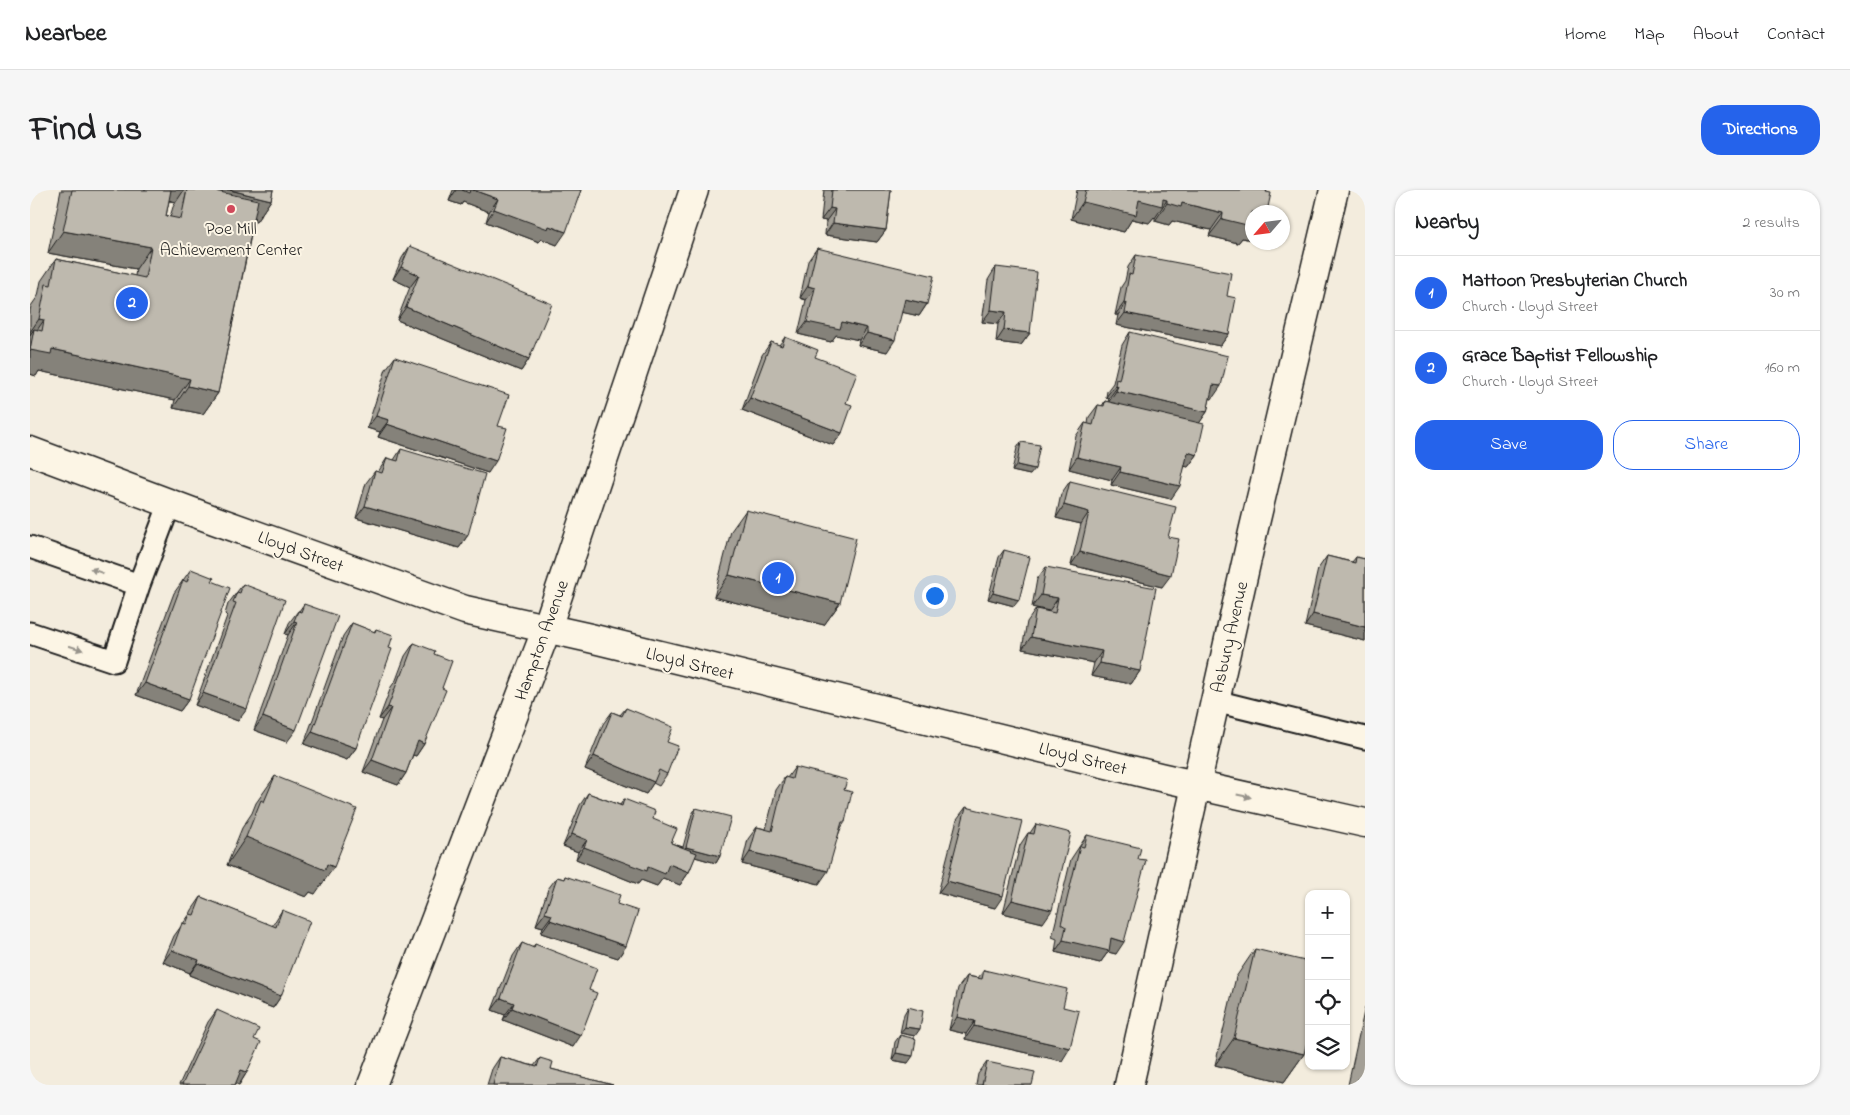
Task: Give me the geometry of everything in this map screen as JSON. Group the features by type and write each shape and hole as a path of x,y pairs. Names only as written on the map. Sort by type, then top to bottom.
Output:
{"street":[{"name":"Hampton Avenue","path":"372,1085 547,628 694,190"},
{"name":"Asbury Avenue","path":"1129,1085 1253,532 1334,190"},
{"name":"Lloyd Street","path":"30,452 223,524 465,610 547,628 1196,785 1365,823"}],"lane":[{"path":"30,633 114,661 138,586 170,503"},
{"path":"30,547 138,586"},
{"path":"1215,701 1365,738"}],"building":[{"path":"72,190 171,190 166,216 181,219 187,190 210,190 258,200 218,393 188,386 190,379 52,349 51,354 30,350 34,329 42,331 44,320 39,319 46,284 51,285 56,259 145,278 151,247 63,231"},
{"path":"230,190 273,190 271,200"},
{"path":"473,190 581,190 566,232 549,226 548,229 494,209 498,199"},
{"path":"832,190 891,190 886,230 833,223 835,209 830,208"},
{"path":"1086,190 1267,190 1266,192 1271,193 1268,205 1245,205 1245,225 1222,219 1223,213 1182,203 1181,207 1167,203 1167,200 1163,199 1162,206 1139,200 1136,215 1083,202"},
{"path":"410,246 552,304 529,359 406,307 419,275 401,267"},
{"path":"817,248 934,276 927,304 905,299 895,340 867,333 867,328 842,322 840,329 807,322 815,288 808,286"},
{"path":"1136,255 1231,273 1227,296 1236,298 1229,334 1125,313 1127,303 1124,303 1129,274 1132,275"},
{"path":"996,267 1037,272 1030,333 1004,330 1006,312 991,310"},
{"path":"1130,332 1228,356 1221,386 1213,385 1207,412 1116,391 1118,386 1115,385 1116,379 1119,380"},
{"path":"785,337 818,350 815,357 857,373 846,403 852,405 842,433 750,398 771,342 782,346"},
{"path":"395,357 509,395 498,426 507,428 496,461 387,424 389,420 376,416"},
{"path":"1105,401 1204,424 1197,455 1188,452 1180,486 1120,472 1121,467 1077,457 1085,423 1093,425 1098,405 1104,406"},
{"path":"1021,442 1040,445 1035,469 1017,465"},
{"path":"401,449 485,474 468,535 365,506 375,471 382,473 387,458 398,461"},
{"path":"1070,481 1176,507 1168,537 1179,539 1171,575 1080,552 1089,512 1064,505"},
{"path":"746,510 856,538 840,603 729,575"},
{"path":"1004,550 1030,557 1019,600 993,593"},
{"path":"1327,556 1355,563 1356,557 1365,559 1365,627 1313,614"},
{"path":"1046,567 1156,588 1140,671 1100,663 1102,651 1031,637 1036,609 1055,613 1058,598 1041,595"},
{"path":"191,569 214,578 212,581 230,588 189,699 145,683 183,580 187,582"},
{"path":"243,584 285,600 247,709 203,693 236,603 233,602 237,592 240,593"},
{"path":"304,604 338,616 296,730 263,717 297,622 294,621 298,611 301,612"},
{"path":"352,623 375,632 376,629 393,635 389,648 392,649 356,748 312,732"},
{"path":"414,643 435,651 434,654 452,661 442,688 446,690 424,744 418,741 406,773 372,760 391,708 388,707"},
{"path":"626,708 673,727 667,742 678,746 667,774 659,770 654,782 594,756 612,712 622,716"},
{"path":"795,767 847,780 844,790 852,792 845,822 842,822 828,871 750,852 757,827 772,831 785,777 792,779"},
{"path":"275,776 357,809 334,867 327,864 325,870 246,837 261,800 264,802"},
{"path":"588,793 622,806 624,799 655,811 653,819 677,829 671,843 697,853 689,872 669,864 665,874 648,867 647,871 584,847 587,840 572,834"},
{"path":"966,807 1022,821 1003,896 947,881"},
{"path":"696,808 731,817 720,856 686,847"},
{"path":"1036,824 1071,833 1052,910 1012,900 1028,833 1034,834"},
{"path":"1087,835 1141,848 1138,859 1146,860 1124,942 1111,938 1109,951 1063,940 1066,927 1061,924 1080,846 1084,847"},
{"path":"565,876 620,895 617,904 638,911 626,946 550,920 552,915 545,913 557,877 564,879"},
{"path":"201,897 276,927 282,910 310,921 281,996 198,963 199,960 172,950 182,923 186,924 190,914 194,915"},
{"path":"522,943 534,948 535,944 597,968 589,990 597,993 581,1035 512,1008 514,1003 501,998"},
{"path":"1255,949 1305,961 1304,1054 1234,1038"},
{"path":"984,970 1067,989 1063,1007 1079,1011 1070,1048 974,1026 975,1021 957,1017 967,976 982,979"},
{"path":"908,1007 923,1011 920,1029 905,1027"},
{"path":"217,1010 259,1029 254,1039 261,1042 247,1072 241,1070 235,1085 182,1085"},
{"path":"900,1035 916,1039 913,1056 896,1053"},
{"path":"500,1057 537,1067 540,1058 553,1062 551,1069 613,1085 493,1085"},
{"path":"987,1062 1035,1072 1032,1085 982,1085"}],"place":[{"name":"Poe Mill Achievement Center","path":"231,209"},
{"name":"Grace Baptist Fellowship","path":"132,303"},
{"name":"Mattoon Presbyterian Church","path":"778,578"}]}
